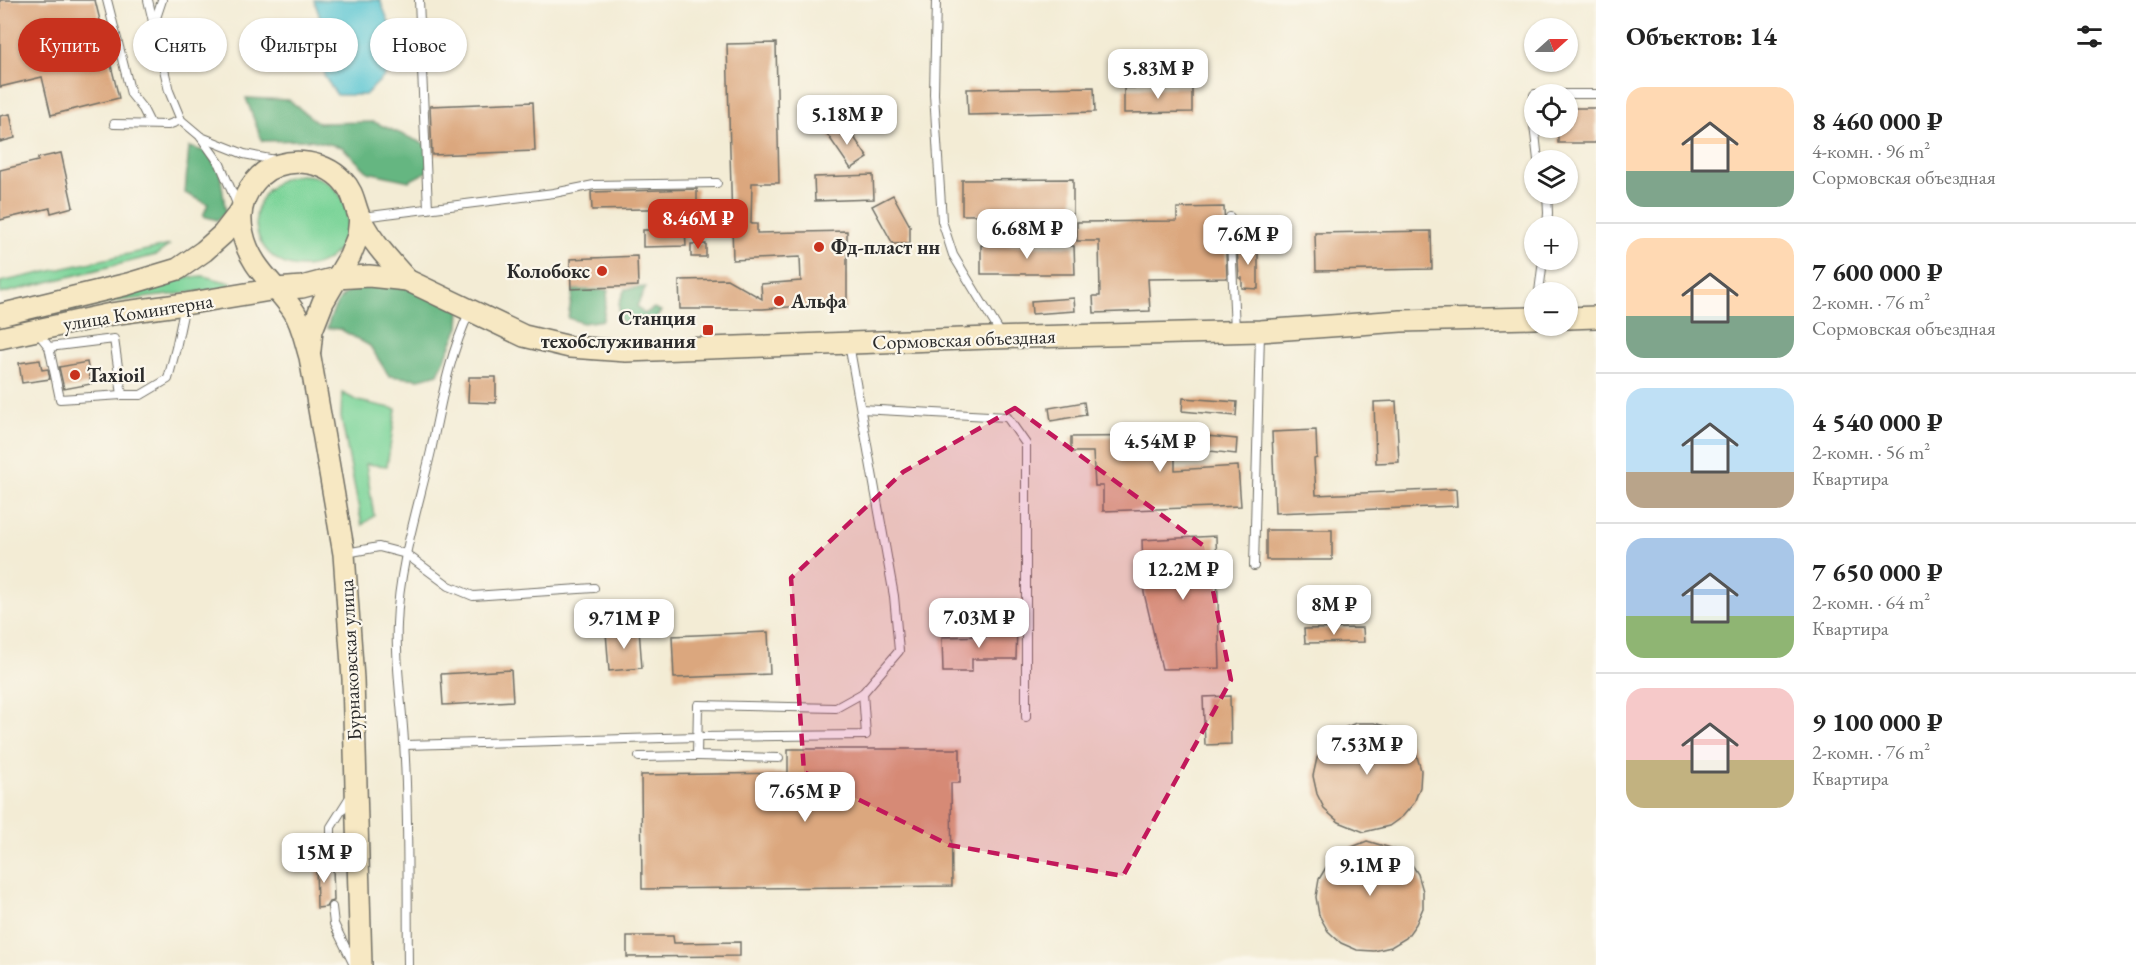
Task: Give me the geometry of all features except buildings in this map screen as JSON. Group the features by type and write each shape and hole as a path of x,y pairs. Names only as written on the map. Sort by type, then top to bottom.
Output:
{"main road":[{"path":"310,357 294,311 264,277 249,255 242,233 240,212 249,187 268,169 289,163 309,163 328,169 344,181 355,199 360,218 387,258 407,280"},
{"name":"улица Коминтерна","path":"0,315 128,284 178,269 223,234 240,212"},
{"path":"310,357 312,330 323,302 350,256 358,236 360,218"},
{"path":"276,289 302,287 336,278 369,276 407,280"},
{"name":"Сормовская объездная","path":"407,280 524,336 570,347 626,351 1260,331 1401,321 1524,318"},
{"name":"улица Коминтерна","path":"0,338 111,314 276,289"},
{"path":"1578,318 1596,317"},
{"name":"Бурнаковская улица","path":"310,357 344,554 353,680 361,965"}],"lane":[{"path":"107,0 130,94 143,109 150,123"},
{"path":"148,0 152,18"},
{"path":"156,18 162,0"},
{"path":"419,0 428,209"},
{"path":"936,0 934,94 942,221 953,255 1003,338"},
{"path":"164,72 168,91 182,120 200,136 220,164 240,212"},
{"path":"1578,94 1596,94"},
{"path":"114,124 168,125 182,120"},
{"path":"200,136 244,154 289,163"},
{"path":"360,218 554,193 594,185 717,183"},
{"path":"1230,217 1235,331"},
{"path":"35,329 49,347 60,399 141,395 168,379 177,348 185,304"},
{"path":"408,965 405,745 397,626 399,592 448,372 458,338 471,310"},
{"path":"1254,566 1260,331"},
{"path":"49,347 114,339 122,395"},
{"path":"697,756 698,705 836,708 863,693 899,651 894,596 849,343"},
{"path":"861,409 1006,417 1026,444 1026,717"},
{"path":"344,554 379,547 406,554 449,586 473,596 594,588"},
{"path":"405,745 698,736 866,735 863,693"},
{"path":"639,758 697,756 779,758"},
{"path":"331,861 331,827 356,788"},
{"path":"332,907 333,924 354,965"}],"highlighted area":[{"path":"1015,408 1204,546 1231,680 1123,876 949,845 804,772 791,578 903,472"}],"green space":[{"path":"246,98 289,100 318,123 374,122 431,147 428,171 409,181 368,172 342,147 311,140 262,141"},
{"path":"189,147 207,152 220,173 226,213 217,220 203,216 208,204 185,193"},
{"path":"302,175 320,178 335,188 345,203 348,221 345,239 335,254 320,264 302,267 284,264 269,254 259,239 256,221 259,203 269,188 284,178"},
{"path":"170,245 156,255 0,294 0,282"},
{"path":"203,276 231,283 231,288 116,301 0,327 0,320 180,278"},
{"path":"375,281 406,285 460,309 459,327 438,374 419,379 389,376 370,346 340,329 327,328 334,308 343,296"},
{"path":"646,287 637,306 644,314 654,308 661,311 654,322 625,323 619,318 619,303 625,289"},
{"path":"573,290 608,290 603,320 583,323 568,318"},
{"path":"342,393 358,401 396,409 387,466 366,464 374,516 362,525 341,417"}],"water":[{"path":"314,0 380,0 387,18 370,18 370,72 387,72 387,74 365,95 337,95 324,76 324,72 358,72 358,18 320,18"}],"place":[{"name":"Фд-пласт нн","path":"819,247"},
{"name":"Колобокс","path":"602,271"},
{"name":"Альфа","path":"779,301"},
{"name":"Станция техобслуживания","path":"708,330"},
{"name":"Taxioil","path":"75,375"}]}
